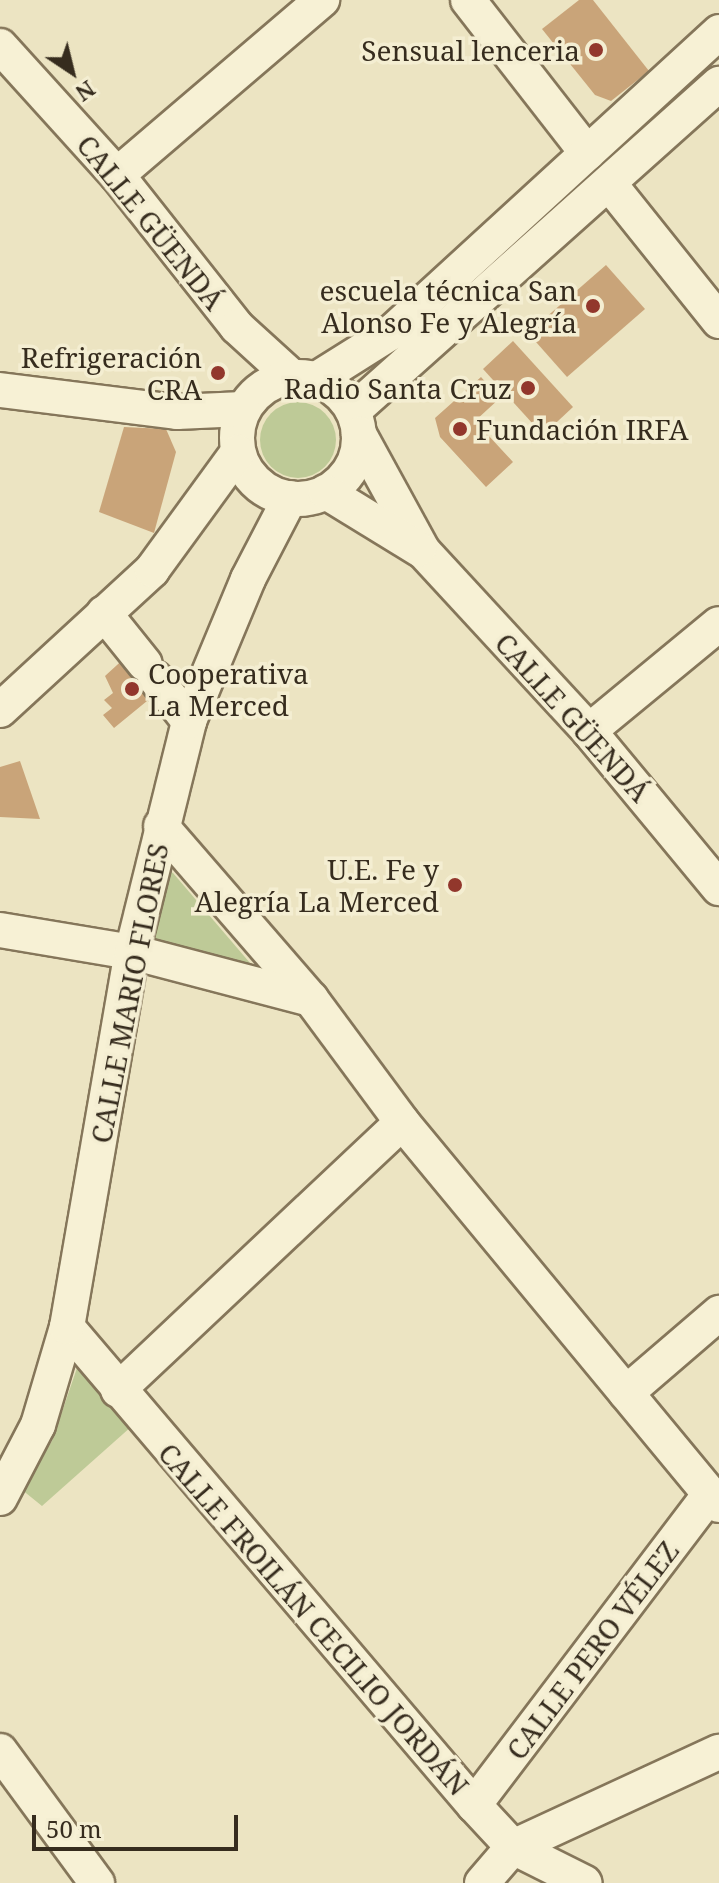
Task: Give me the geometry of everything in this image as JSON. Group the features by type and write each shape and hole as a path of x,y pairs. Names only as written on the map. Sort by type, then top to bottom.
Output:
{"street":[{"path":"117,175 322,0"},
{"path":"468,0 587,153"},
{"path":"0,710 164,557 243,422 304,378 392,332 719,32"},
{"name":"CALLE GÜENDÁ","path":"0,46 117,175 237,327 304,378"},
{"path":"356,422 719,84"},
{"path":"611,186 719,321"},
{"name":"CALLE GÜENDÁ","path":"237,327 243,422"},
{"path":"243,422 260,487 290,498 326,492 351,468 356,422 335,388 304,378"},
{"path":"0,390 243,422"},
{"name":"CALLE GÜENDÁ","path":"356,422 423,551 589,731 719,888"},
{"name":"CALLE GÜENDÁ","path":"326,492 423,551"},
{"name":"CALLE MARIO FLORES","path":"0,1498 38,1425 67,1327 132,952 189,721 248,579 290,498"},
{"path":"104,613 189,721"},
{"path":"589,731 719,624"},
{"path":"161,826 311,999 402,1122 714,1499"},
{"path":"0,930 132,952 311,999"},
{"path":"118,1390 402,1122"},
{"path":"626,1393 719,1313"},
{"name":"CALLE FROILÁN CECILIO JORDÁN","path":"67,1327 513,1847 585,1883"},
{"name":"CALLE PERO VÉLEZ","path":"474,1805 714,1499"},
{"path":"0,1751 97,1883"},
{"path":"482,1883 513,1847 719,1752"}],"green space":[{"path":"298,402 313,405 325,413 333,425 336,440 333,455 325,467 313,475 298,478 283,475 271,467 263,455 260,440 263,425 271,413 283,405"},
{"path":"169,871 173,873 256,970 150,950"},
{"path":"78,1365 132,1426 42,1506 21,1489 52,1441"}],"building":[{"name":"Sensual lenceria","path":"579,0 593,0 649,71 611,101 595,95 542,29"},
{"path":"606,265 645,309 567,377 528,333"},
{"name":"Radio Santa Cruz","path":"513,341 573,407 543,435 483,369"},
{"name":"Fundación IRFA","path":"481,377 500,398 475,421 513,462 486,487 440,437 435,418"},
{"path":"124,427 166,429 176,452 154,533 99,512"},
{"name":"Cooperativa La Merced","path":"129,654 159,666 147,701 114,728 103,715 112,708 104,700 113,693 105,676"},
{"path":"20,761 40,819 0,817 0,767"}],"place":[{"name":"Sensual lenceria","path":"596,50"},
{"name":"escuela técnica San Alonso Fe y Alegría","path":"593,306"},
{"name":"Refrigeración CRA","path":"218,373"},
{"name":"Radio Santa Cruz","path":"528,388"},
{"name":"Fundación IRFA","path":"460,429"},
{"name":"Cooperativa La Merced","path":"132,689"},
{"name":"U.E. Fe y Alegría La Merced","path":"455,885"}]}
